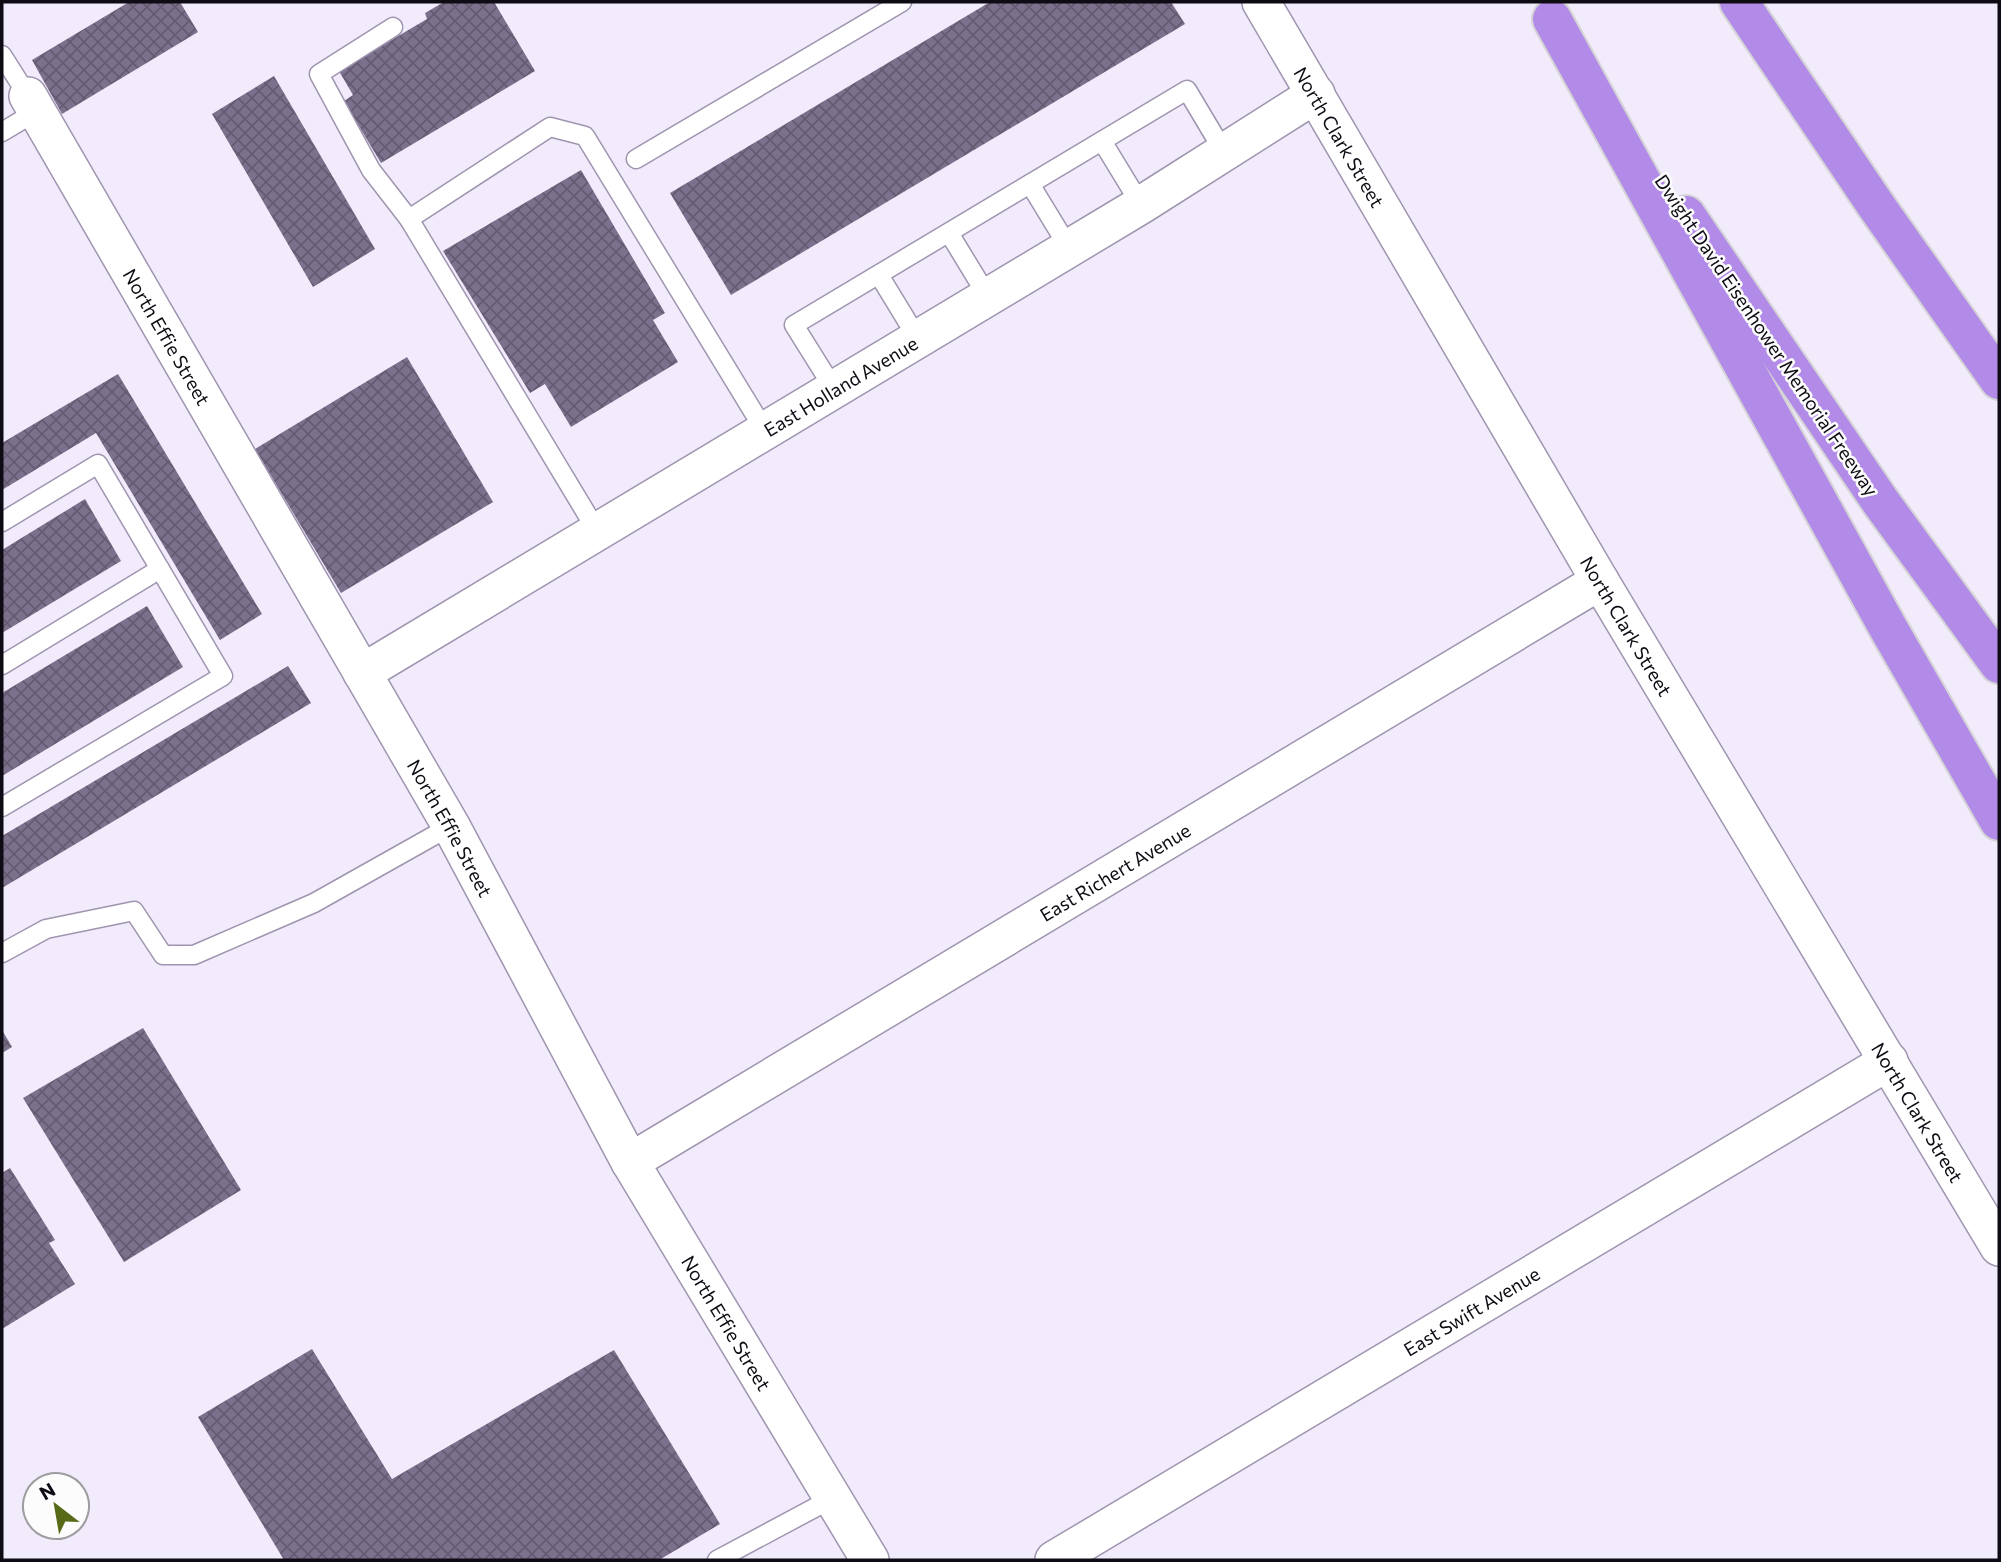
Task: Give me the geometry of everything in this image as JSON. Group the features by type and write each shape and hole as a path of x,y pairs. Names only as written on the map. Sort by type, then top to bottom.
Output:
{"highway":[{"path":"1739,2 1877,207 1999,380"},
{"path":"1547,10 1887,626 1999,821"},
{"name":"Dwight David Eisenhower Memorial Freeway","path":"1547,10 1880,501 1999,664"}],"street":[{"name":"North Clark Street","path":"1261,2 1600,581 1999,1247"},
{"name":"East Holland Avenue","path":"362,673 988,298 1316,94"},
{"name":"North Effie Street","path":"32,103 451,826 630,1162 870,1560"},
{"name":"East Richert Avenue","path":"630,1162 1600,581"},
{"name":"East Swift Avenue","path":"1054,1560 1889,1060"}],"lane":[{"path":"636,159 902,2"},
{"path":"393,27 319,74 371,170 409,219 597,531"},
{"path":"2,55 32,103 2,132"},
{"path":"834,389 794,325 1187,90 1224,152"},
{"path":"409,219 550,127 585,136 765,430"},
{"path":"1102,141 1141,205"},
{"path":"1030,184 1069,248"},
{"path":"949,233 988,298"},
{"path":"879,275 918,339"},
{"path":"2,522 98,464 223,676 2,807"},
{"path":"2,665 160,569"},
{"path":"2,953 46,929 134,911 163,955 194,955 314,903 451,826"},
{"path":"717,1560 832,1498"}],"building":[{"path":"129,2 180,2 198,32 62,114 32,60"},
{"path":"444,2 494,2 535,71 381,163 344,101 353,95 339,71 427,19 425,13"},
{"path":"990,2 1171,2 1185,24 731,295 670,193"},
{"path":"274,76 375,249 313,287 212,114"},
{"path":"581,170 665,313 653,320 678,362 571,427 545,384 530,393 443,251"},
{"path":"407,357 493,502 341,593 255,449"},
{"path":"118,374 262,614 220,640 96,433 2,490 2,443"},
{"path":"85,499 121,561 2,633 2,550"},
{"path":"147,606 183,667 2,776 2,693"},
{"path":"288,666 311,703 2,888 2,836"},
{"path":"143,1028 241,1190 124,1262 23,1098"},
{"path":"2,1030 12,1047 2,1053"},
{"path":"10,1168 55,1240 49,1243 75,1284 2,1329 2,1173"},
{"path":"312,1349 392,1479 614,1350 720,1524 659,1560 284,1560 198,1417"}]}
